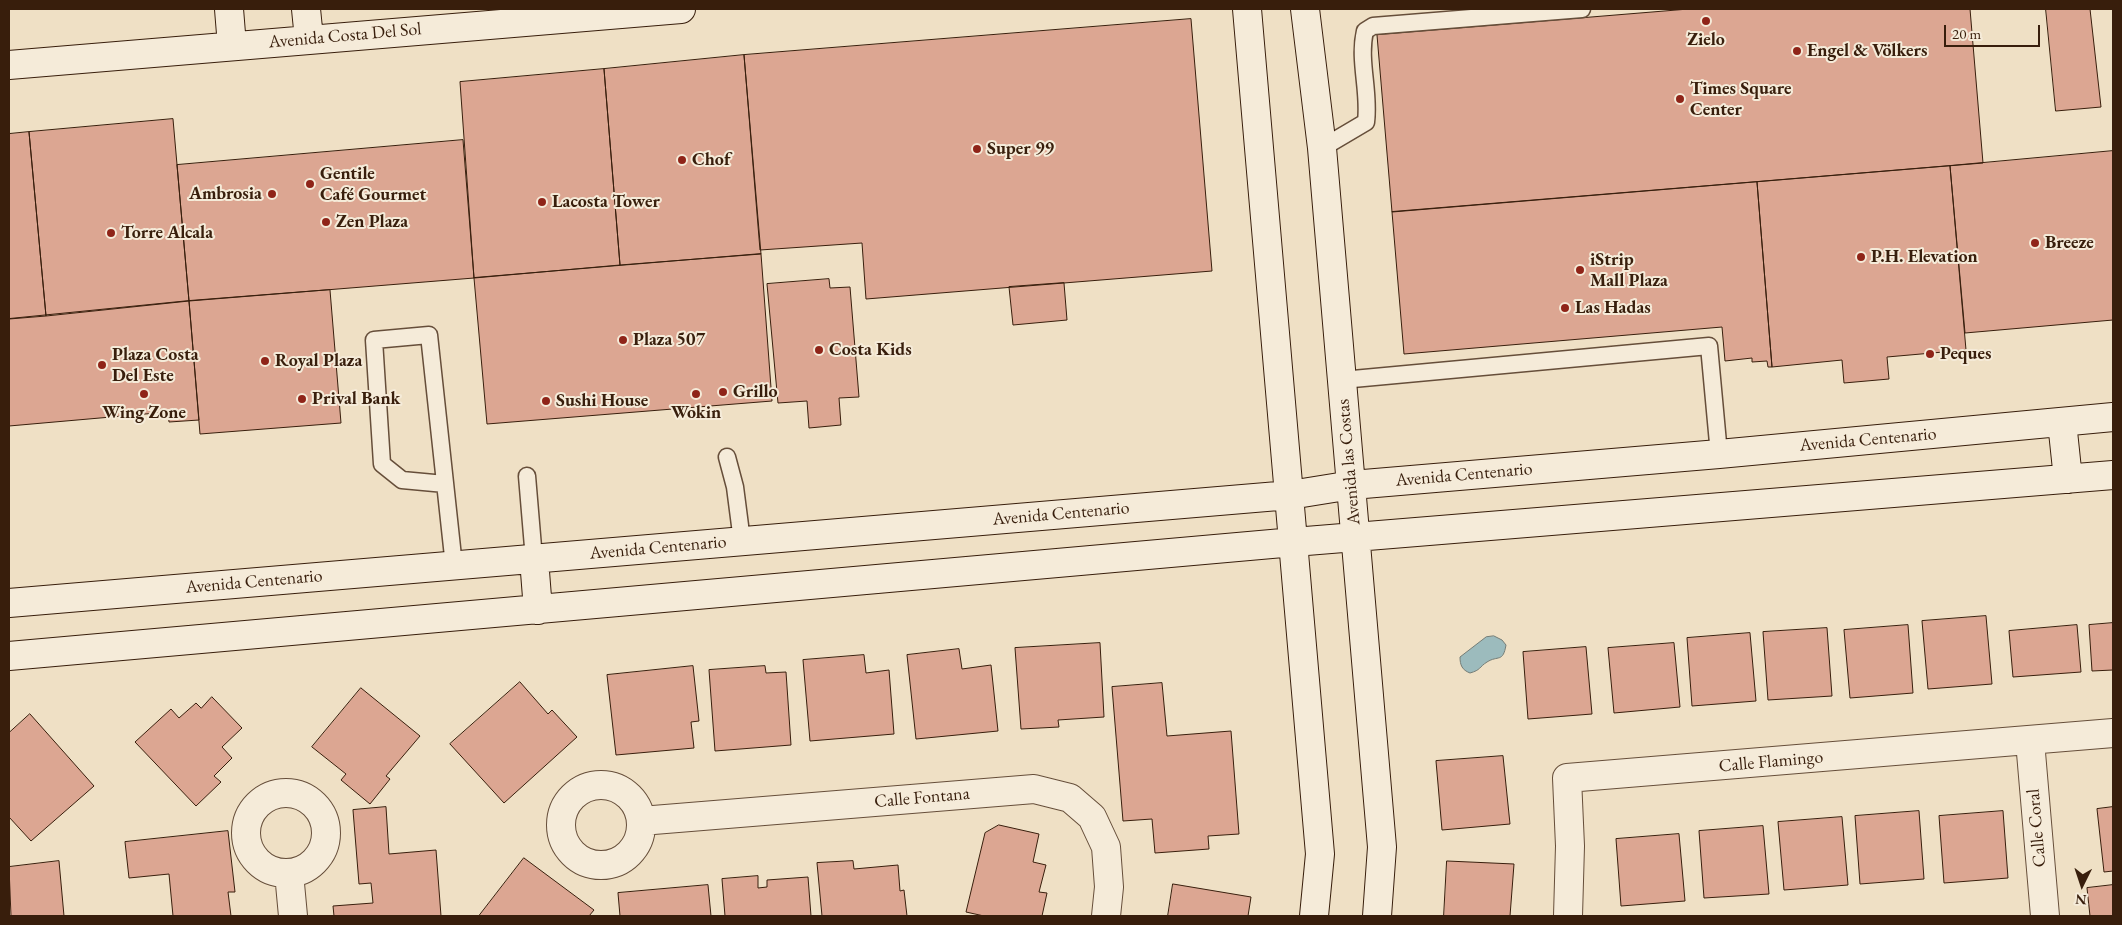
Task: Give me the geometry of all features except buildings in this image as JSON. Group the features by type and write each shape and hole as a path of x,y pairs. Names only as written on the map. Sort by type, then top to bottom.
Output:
{"main road":[{"path":"229,9 232,46"},
{"path":"306,9 309,39"},
{"name":"Avenida Costa Del Sol","path":"9,65 681,9"},
{"path":"1247,9 1320,854 1314,916"},
{"name":"Avenida las Costas","path":"1305,9 1322,148 1382,847 1377,916"},
{"name":"Avenida Centenario","path":"9,603 1290,495 1352,485 1718,454 2113,417"},
{"path":"2062,422 2068,478"},
{"path":"9,656 1294,542 2113,475"},
{"path":"534,559 538,610"},
{"name":"Calle Flamingo","path":"1568,916 1570,846 1567,778 2113,733"},
{"name":"Calle Coral","path":"2030,741 2045,916"},
{"name":"Calle Fontana","path":"641,822 1034,789 1070,798 1092,817 1106,847 1109,887 1106,916"},
{"path":"289,873 293,916"}],"lane":[{"path":"1322,148 1366,122 1368,104 1361,46 1365,31 1373,26 1515,12 1582,9"},
{"path":"445,484 402,480 382,464 374,340 429,335 454,566"},
{"path":"1342,380 1709,346 1718,454"},
{"path":"727,457 735,487 742,541"},
{"path":"527,476 534,559"}],"water":[{"path":"1494,636 1502,640 1506,645 1502,656 1487,662 1474,672 1470,673 1463,669 1460,657 1486,637"}],"place":[{"name":"Zielo","path":"1706,21"},
{"name":"Engel & Völkers","path":"1797,51"},
{"name":"Times Square Center","path":"1680,99"},
{"name":"Super 99","path":"977,149"},
{"name":"Chof","path":"682,160"},
{"name":"Gentile Café Gourmet","path":"310,184"},
{"name":"Ambrosia","path":"272,194"},
{"name":"Lacosta Tower","path":"542,202"},
{"name":"Zen Plaza","path":"326,222"},
{"name":"Torre Alcala","path":"111,233"},
{"name":"Breeze","path":"2035,243"},
{"name":"P.H. Elevation","path":"1861,257"},
{"name":"iStrip Mall Plaza","path":"1580,270"},
{"name":"Las Hadas","path":"1565,308"},
{"name":"Plaza 507","path":"623,340"},
{"name":"Costa Kids","path":"819,350"},
{"name":"Peques","path":"1930,354"},
{"name":"Royal Plaza","path":"265,361"},
{"name":"Plaza Costa Del Este","path":"102,365"},
{"name":"Grillo","path":"723,392"},
{"name":"Wing Zone","path":"144,394"},
{"name":"Wokin","path":"696,394"},
{"name":"Prival Bank","path":"302,399"},
{"name":"Sushi House","path":"546,401"}]}
